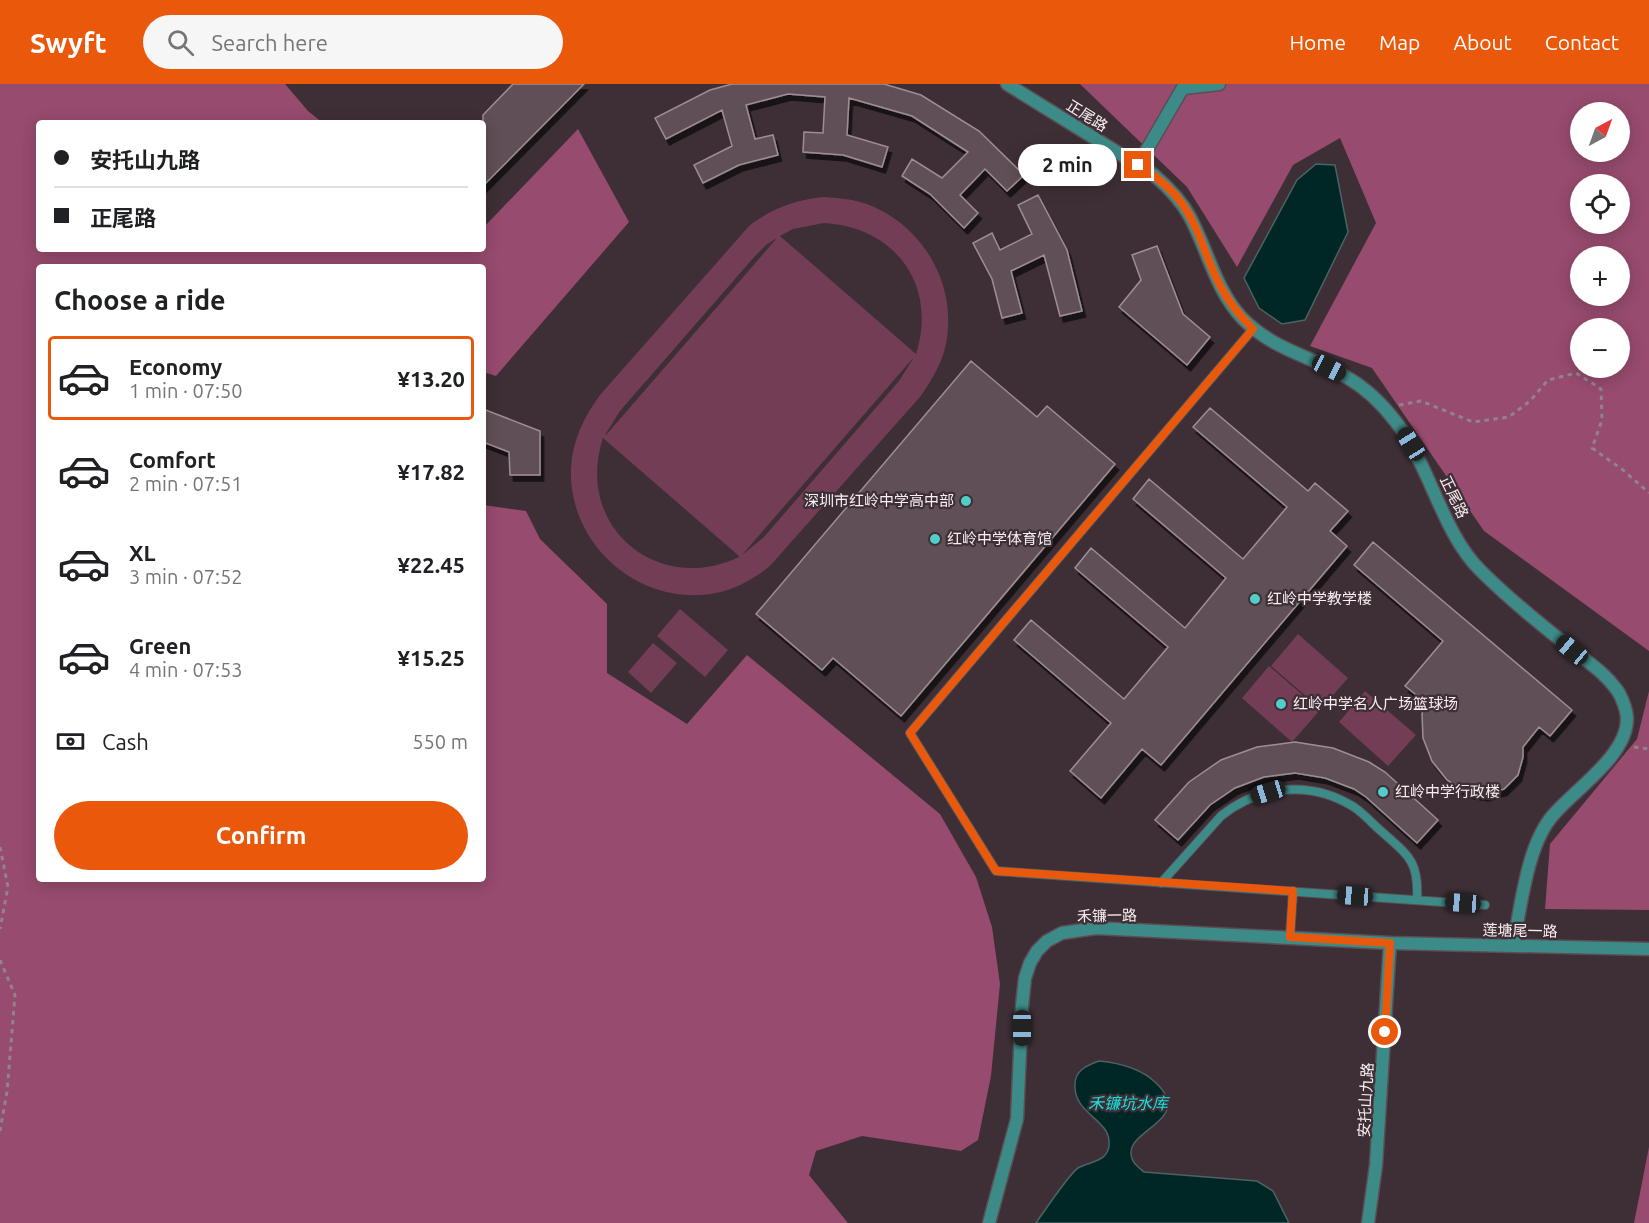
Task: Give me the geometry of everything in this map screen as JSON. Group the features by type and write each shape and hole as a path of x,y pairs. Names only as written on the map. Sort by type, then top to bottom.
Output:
{"street":[{"name":"正尾路","path":"1006,84 1154,175 1180,201 1190,217 1221,288 1235,310 1253,329 1270,341 1349,378 1384,407 1399,424 1411,444 1460,543 1478,568 1564,643 1598,669 1619,692 1627,717 1624,736 1612,754 1553,814 1542,831 1533,850 1513,946"},
{"path":"1138,165 1185,86 1220,84"},
{"name":"禾镰一路","path":"989,1223 1017,1119 1025,978 1037,951 1047,941 1062,933 1096,928 1390,943"},
{"name":"莲塘尾一路","path":"1390,943 1649,949"},
{"name":"安托山九路","path":"1368,1223 1377,1154 1390,943"}],"lane":[{"path":"1253,329 910,733 996,871 1485,905"},
{"path":"1161,883 1221,816 1231,808 1268,792 1308,790 1334,797 1357,809 1408,856 1416,873 1417,900"},
{"path":"1290,937 1293,891"}],"path":[{"path":"1384,407 1421,402 1473,422 1509,417 1530,401 1548,380 1576,373 1601,389 1602,420 1592,448 1623,470 1649,493"},
{"path":"1634,747 1649,749"},
{"path":"0,847 8,887 0,929"},
{"path":"0,960 15,995 7,1092 0,1131"}],"shaded area":[{"path":"0,84 285,84 308,111 319,120 36,120 36,252 486,252 486,225 578,129 629,222 496,376 486,373 486,264 36,264 36,882 486,882 486,505 526,511 540,539 607,604 607,673 687,724 747,655 940,814 976,877 992,927 1000,984 991,1076 978,1140 961,1151 862,1136 816,1151 809,1175 848,1223 0,1223"},
{"path":"1080,84 1649,84 1649,651 1484,531 1372,368 1310,346 1376,223 1340,138 1293,165 1237,267 1187,187"},
{"path":"824,197 864,203 885,212 919,241 941,278 946,299 948,322 946,344 939,365 920,397 769,567 744,583 716,593 688,595 661,590 636,580 613,564 595,545 581,521 573,495 571,467 580,429 600,395 750,225 776,209","holes":["824,223 849,227 871,235 890,248 905,264 915,283 921,305 921,329 916,354 780,236 793,229","777,238 605,435 620,411 766,245","914,357 899,381 764,537 742,555","603,438 739,557 708,567 679,567 652,560 629,545 612,525 600,499 597,470"]},
{"path":"680,609 728,650 705,677 657,636"},
{"name":"红岭中学名人广场篮球场","path":"1298,634 1348,678 1321,709 1271,666"},
{"path":"653,643 677,663 651,693 628,672"},
{"name":"红岭中学名人广场篮球场","path":"1269,666 1320,710 1292,742 1242,698"},
{"name":"红岭中学名人广场篮球场","path":"1365,691 1416,735 1388,766 1339,722"},
{"path":"1649,691 1649,910 1545,909 1550,844 1637,739"},
{"path":"1649,1147 1649,1223 1634,1223"}],"water":[{"path":"1316,164 1335,165 1348,232 1305,320 1282,324 1259,308 1244,278 1297,180"},
{"name":"禾镰坑水库","path":"1099,1061 1136,1070 1149,1077 1165,1094 1168,1105 1165,1114 1133,1145 1131,1156 1139,1168 1144,1172 1257,1181 1273,1191 1289,1223 1036,1223 1074,1171 1099,1160 1109,1148 1107,1133 1079,1102 1076,1094 1077,1075 1087,1066"}],"building":[{"path":"513,84 584,84 486,183 486,120 483,120 483,115"},
{"path":"732,84 884,84 921,95 979,131 1024,175 1007,191 985,169 960,195 978,213 964,228 930,194 902,176 912,159 942,178 968,152 912,116 849,98 847,135 888,147 882,167 843,155 803,152 804,132 823,133 825,97 788,94 746,105 755,139 773,135 778,155 739,165 703,183 694,165 732,146 722,110 666,139 655,118 710,90"},
{"path":"1038,195 1067,250 1082,311 1060,316 1044,255 1011,271 1022,313 1002,318 992,279 973,243 992,233 1000,250 1032,234 1018,205"},
{"path":"1157,246 1183,314 1210,337 1187,365 1119,307 1141,280 1132,255"},
{"name":"红岭中学体育馆","path":"971,361 1037,417 1047,406 1115,464 901,716 833,658 822,670 756,614"},
{"name":"红岭中学教学楼","path":"1210,408 1308,491 1315,483 1348,511 1330,531 1347,546 1161,765 1142,749 1101,798 1070,771 1111,723 1014,640 1031,620 1124,699 1168,647 1075,568 1091,548 1185,628 1226,578 1133,499 1149,479 1243,559 1287,507 1193,427"},
{"path":"486,410 540,431 540,475 510,475 509,452 486,443"},
{"path":"1373,542 1572,710 1550,736 1539,727 1523,747 1518,775 1504,789 1485,795 1466,792 1447,780 1432,761 1423,738 1422,714 1425,702 1405,686 1443,641 1354,565"},
{"name":"红岭中学行政楼","path":"1295,742 1333,748 1369,762 1385,772 1438,820 1417,843 1354,789 1325,778 1295,773 1264,777 1235,788 1210,805 1178,840 1155,820 1189,782 1221,760 1257,747"}],"place":[{"name":"深圳市红岭中学高中部","path":"966,501"},
{"name":"红岭中学体育馆","path":"935,539"},
{"name":"红岭中学教学楼","path":"1255,599"},
{"name":"红岭中学名人广场篮球场","path":"1281,704"},
{"name":"红岭中学行政楼","path":"1383,792"}],"route":[{"path":"1138,165 1168,187 1180,201 1190,217 1221,288 1230,303 1253,329 910,733 996,871 1293,891 1290,937 1390,943 1385,1032"}]}
